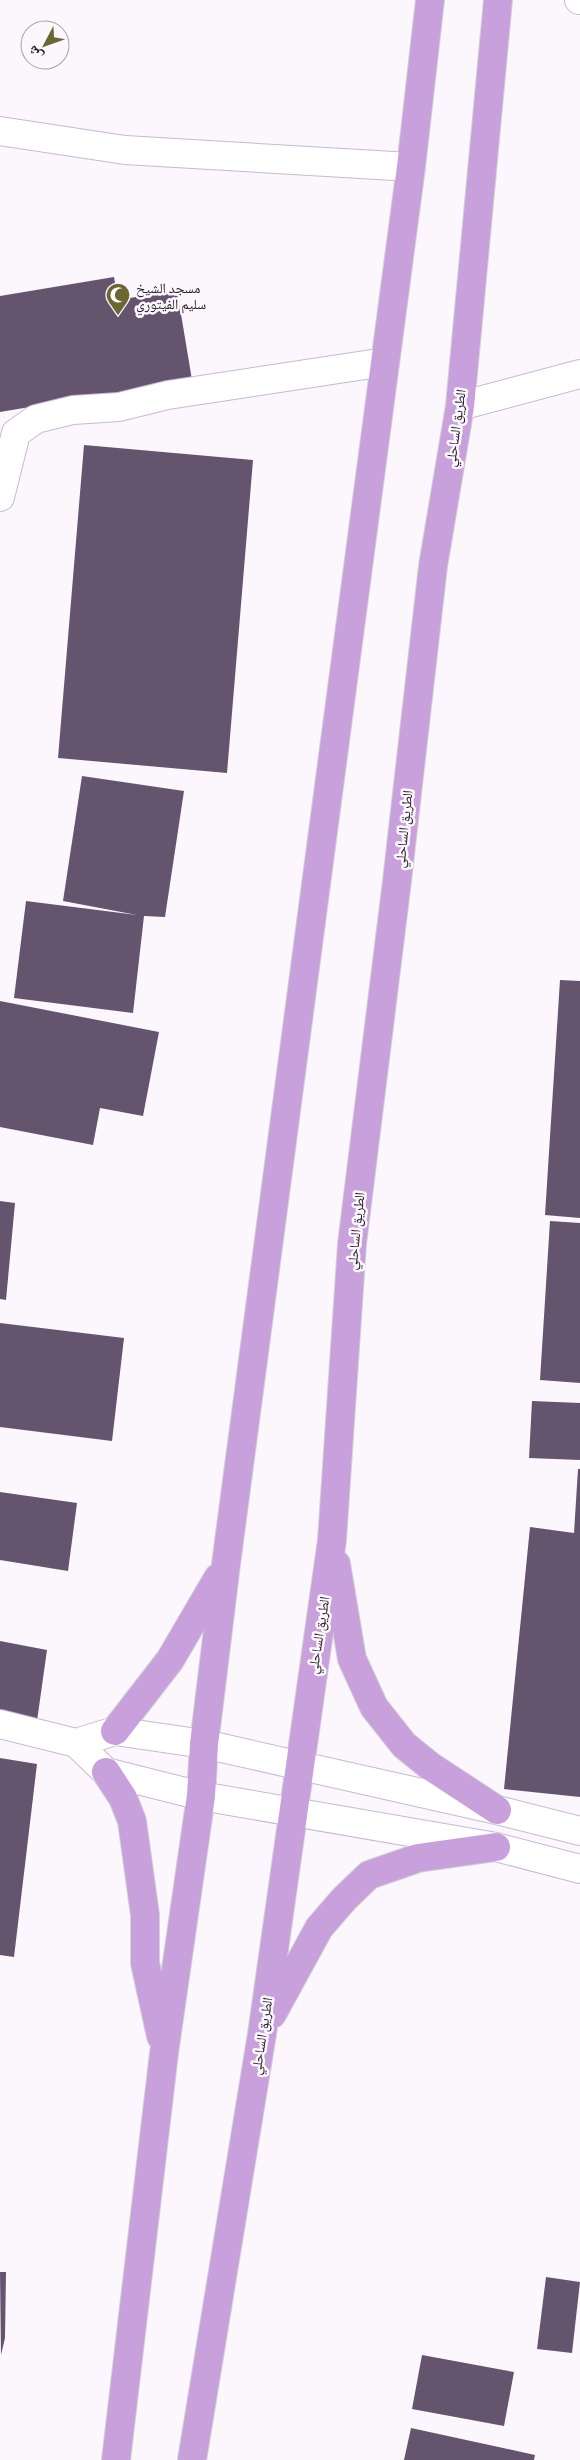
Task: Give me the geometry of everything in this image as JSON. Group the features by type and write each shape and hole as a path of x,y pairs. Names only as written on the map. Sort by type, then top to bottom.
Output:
{"highway":[{"path":"116,2460 164,2053 201,1796 204,1744 226,1564 411,167 430,0"},
{"name":"الطريق الساحلي","path":"192,2460 262,2034 284,1885 298,1766 332,1540 352,1244 397,881 433,566 460,406 498,0"},
{"path":"332,1540 352,1659 374,1707 404,1744 430,1766 497,1810"},
{"path":"115,1731 170,1660 226,1564"},
{"path":"106,1772 122,1798 132,1821 145,1915 145,1963 164,2053"},
{"path":"262,2034 319,1928 344,1899 369,1875 418,1858 496,1847"}],"street":[{"path":"0,131 125,150 411,167"},
{"path":"0,497 16,433 36,419 74,410 119,407 168,395 273,377 385,362"},
{"path":"460,406 580,374"},
{"path":"0,1724 76,1743 106,1772 201,1796 496,1847 580,1868"},
{"path":"76,1743 115,1731 204,1744 497,1810 580,1831"}],"building":[{"path":"114,277 118,300 177,290 192,380 0,412 0,296"},
{"path":"84,445 253,460 227,773 58,758"},
{"path":"82,776 184,791 165,917 144,916 133,1013 14,998 26,901 137,915 63,901"},
{"path":"560,980 580,981 580,1218 545,1215"},
{"path":"0,1001 159,1032 143,1116 100,1108 93,1145 0,1127"},
{"path":"0,1201 15,1203 6,1300 0,1299"},
{"path":"550,1221 580,1223 580,1383 540,1380"},
{"path":"0,1323 124,1338 112,1441 0,1427"},
{"path":"532,1401 580,1403 580,1460 529,1458"},
{"path":"578,1469 580,1469 580,1797 504,1789 530,1527 574,1533"},
{"path":"0,1492 77,1503 68,1571 0,1560"},
{"path":"0,1641 47,1650 37,1721 0,1712"},
{"path":"0,1758 37,1764 14,1957 0,1955"},
{"path":"0,2272 6,2272 5,2338 1,2355"},
{"path":"546,2277 580,2282 572,2353 537,2349"},
{"path":"422,2355 514,2372 504,2426 412,2409"},
{"path":"411,2428 535,2455 534,2460 404,2460"}],"place":[{"name":"مسجد الشيخ سليم الفيتوري","path":"118,316"}]}
